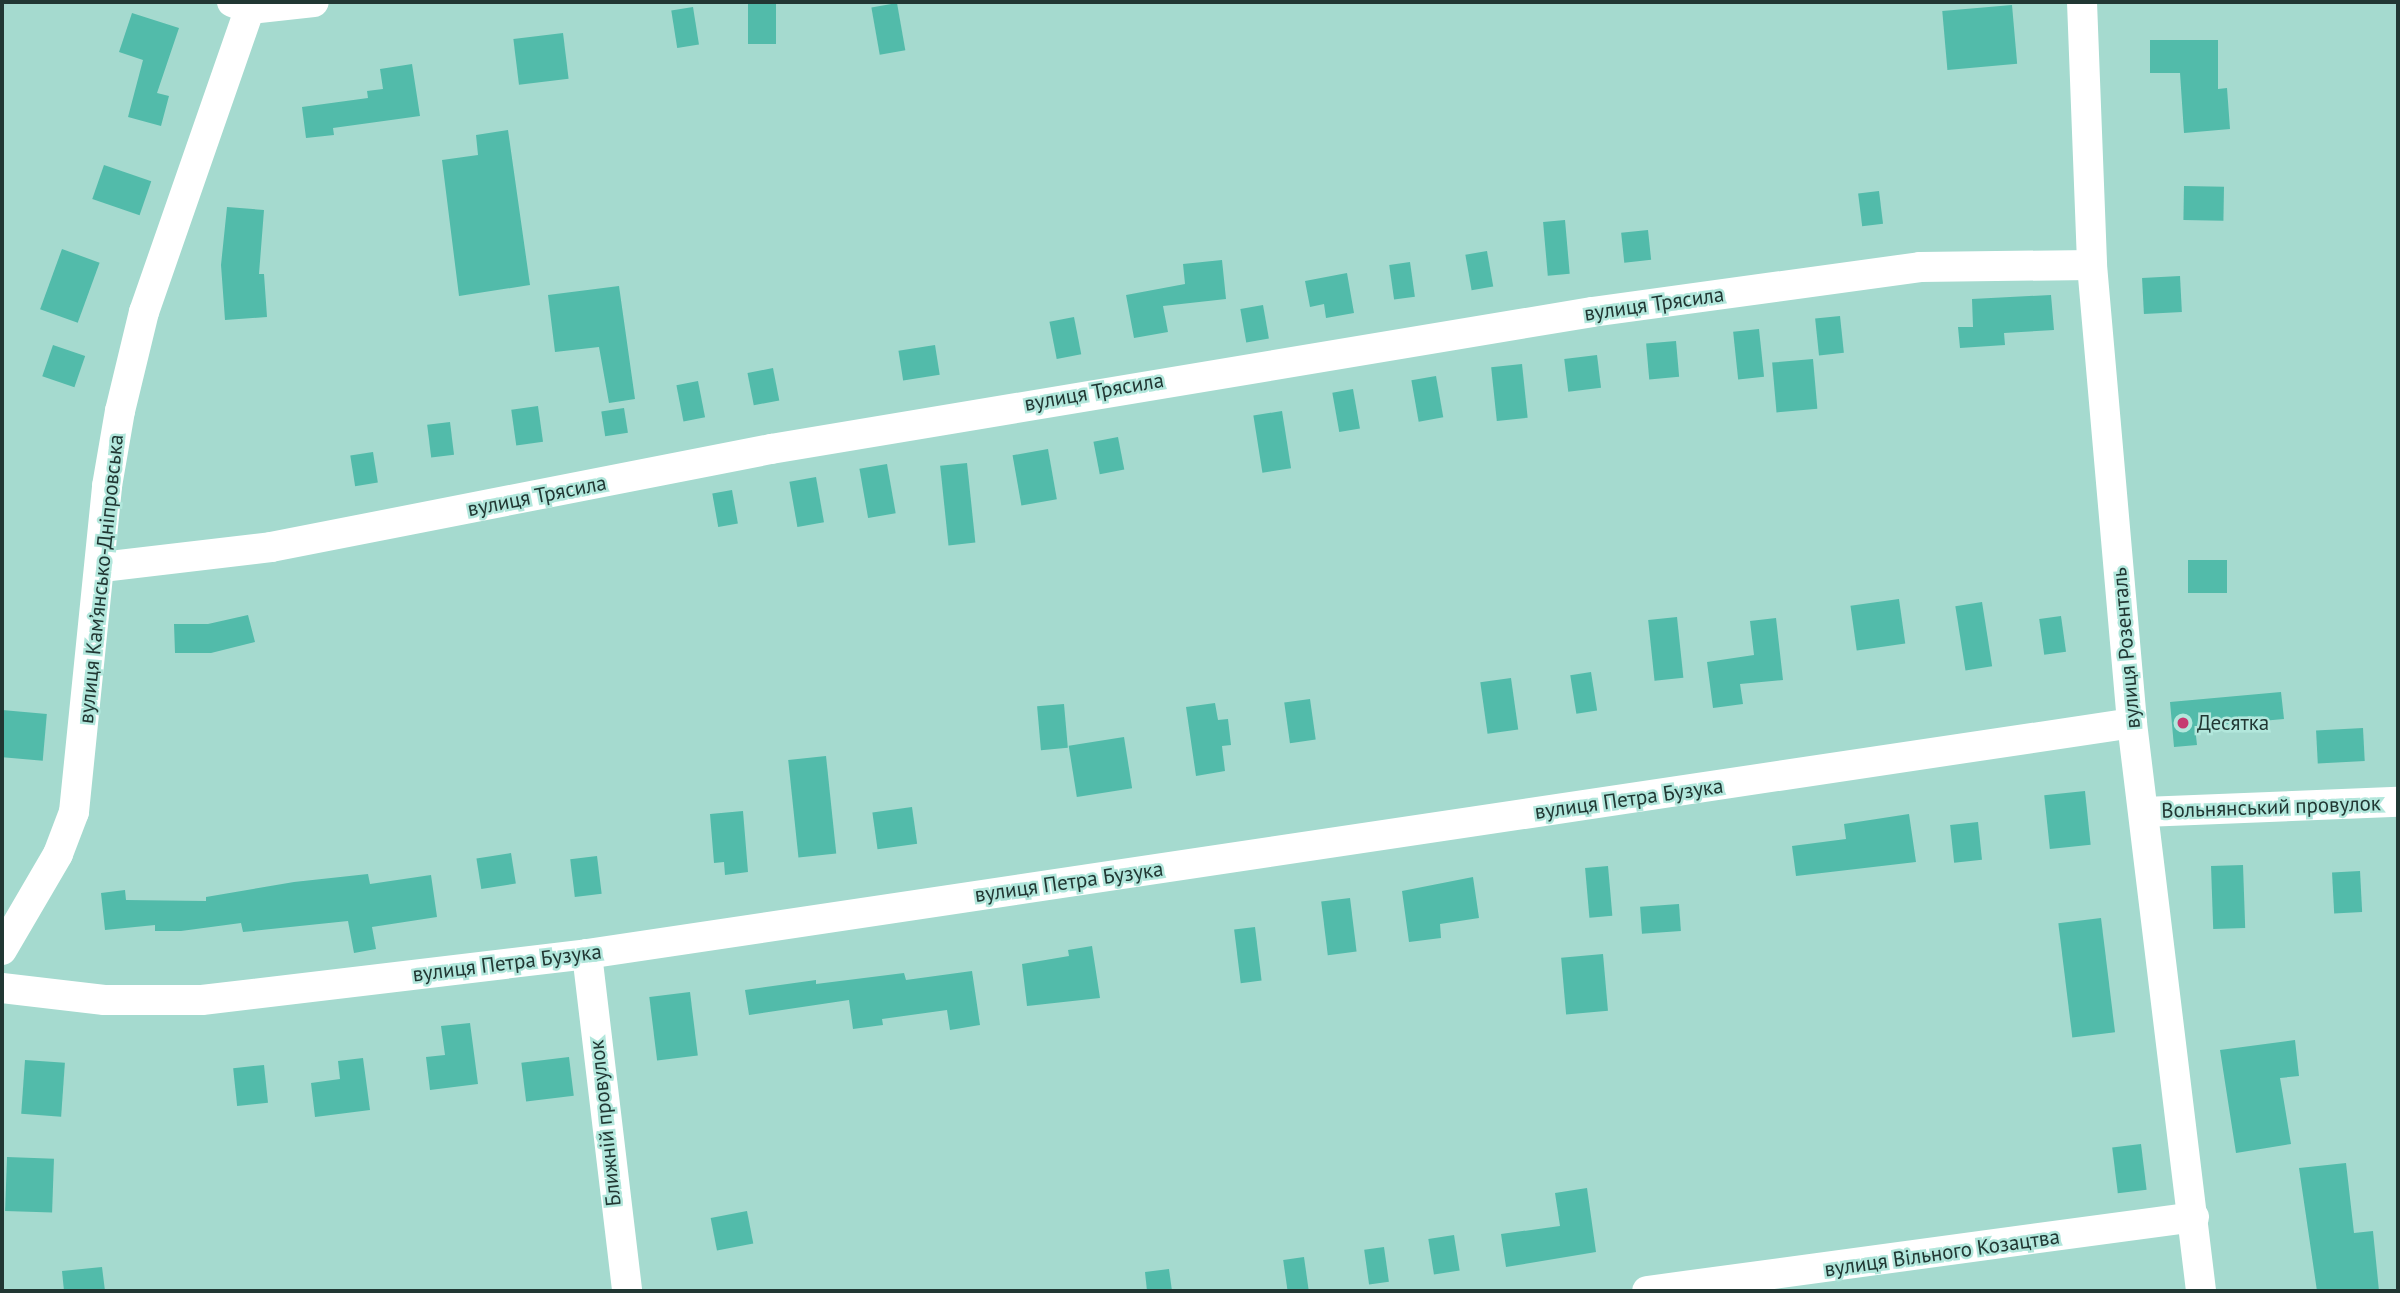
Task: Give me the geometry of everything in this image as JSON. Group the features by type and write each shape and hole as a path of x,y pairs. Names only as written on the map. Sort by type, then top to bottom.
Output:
{"street":[{"path":"244,4 314,2"},
{"name":"вулиця Розенталь","path":"2082,2 2092,265 2132,723 2201,1291"},
{"name":"вулиця Кам’янсько-Дніпровська","path":"2,950 58,854 74,812 102,566 107,486 136,343 244,4"},
{"name":"вулиця Трясила","path":"102,566 271,547 865,432 1592,312 1920,267 2092,265"},
{"name":"вулиця Петра Бузука","path":"2,988 104,1000 202,1000 587,954 2132,723"},
{"name":"Вольнянський провулок","path":"2144,812 2398,802"},
{"name":"Ближній провулок","path":"587,954 627,1291"},
{"name":"вулиця Вільного Козацтва","path":"1647,1291 2194,1217"}],"building":[{"path":"748,2 776,2 776,44 748,44"},
{"path":"897,3 905,50 880,55 871,8"},
{"path":"2012,5 2017,64 1947,70 1942,11"},
{"path":"693,7 699,45 677,48 671,10"},
{"path":"132,13 179,28 157,93 169,96 161,126 128,117 143,60 119,52"},
{"path":"563,33 569,79 519,85 513,39"},
{"path":"2150,40 2218,40 2218,89 2227,88 2230,129 2184,133 2180,73 2150,73"},
{"path":"412,64 420,116 333,128 334,135 306,138 302,107 368,98 367,91 383,89 380,69"},
{"path":"508,130 530,285 459,296 442,160 478,155 476,135"},
{"path":"104,165 151,181 140,215 92,199"},
{"path":"2184,186 2224,187 2223,221 2183,220"},
{"path":"1879,191 1883,224 1862,226 1858,194"},
{"path":"227,207 264,210 259,274 264,274 267,317 225,320 221,265"},
{"path":"1565,220 1570,274 1548,276 1543,222"},
{"path":"1648,230 1651,260 1624,263 1621,233"},
{"path":"62,249 100,263 78,323 40,309"},
{"path":"1487,251 1493,286 1472,290 1465,255"},
{"path":"1222,260 1226,299 1163,306 1168,332 1134,338 1126,295 1185,284 1183,264"},
{"path":"1410,262 1415,297 1394,300 1389,265"},
{"path":"1347,273 1354,313 1326,318 1324,304 1310,307 1305,281"},
{"path":"2180,276 2182,312 2144,314 2142,278"},
{"path":"619,286 635,399 609,403 599,347 555,352 548,295"},
{"path":"2051,295 2054,330 2004,333 2005,345 1960,348 1958,327 1973,327 1972,299"},
{"path":"1263,305 1269,338 1246,342 1240,309"},
{"path":"1840,316 1844,353 1819,355 1815,319"},
{"path":"1074,317 1081,354 1057,359 1049,322"},
{"path":"1759,329 1764,377 1738,379 1733,332"},
{"path":"1676,341 1679,377 1649,379 1646,344"},
{"path":"53,345 85,356 74,387 42,376"},
{"path":"935,345 940,375 903,380 898,351"},
{"path":"1597,355 1601,388 1568,392 1564,359"},
{"path":"1813,359 1817,409 1777,412 1772,363"},
{"path":"1522,364 1528,418 1497,421 1491,367"},
{"path":"773,368 779,400 754,405 747,373"},
{"path":"1436,376 1443,417 1419,422 1411,380"},
{"path":"698,381 705,417 683,422 676,385"},
{"path":"1353,389 1360,428 1339,432 1332,393"},
{"path":"538,406 543,442 516,445 511,410"},
{"path":"624,408 628,433 605,436 601,412"},
{"path":"1282,411 1291,468 1262,473 1253,416"},
{"path":"450,422 454,455 431,458 427,425"},
{"path":"1118,437 1124,469 1100,474 1093,442"},
{"path":"1048,449 1057,499 1021,505 1013,455"},
{"path":"373,452 378,483 355,486 350,456"},
{"path":"967,463 975,543 949,545 940,466"},
{"path":"887,464 896,513 868,518 859,469"},
{"path":"816,477 824,522 797,527 789,482"},
{"path":"732,490 738,523 718,527 712,493"},
{"path":"2188,560 2227,560 2227,593 2188,593"},
{"path":"1899,599 1905,644 1857,650 1850,606"},
{"path":"1982,602 1992,666 1966,670 1955,606"},
{"path":"248,615 255,642 211,653 175,653 174,624 208,624"},
{"path":"2061,616 2066,652 2044,655 2039,619"},
{"path":"1677,617 1683,678 1655,681 1648,620"},
{"path":"1776,618 1783,680 1740,684 1743,704 1713,708 1707,662 1754,655 1750,621"},
{"path":"1591,672 1597,711 1576,714 1570,675"},
{"path":"1511,678 1518,729 1488,734 1480,682"},
{"path":"2281,692 2284,719 2195,727 2197,745 2174,747 2170,702"},
{"path":"1310,699 1316,740 1290,743 1284,703"},
{"path":"1215,703 1218,720 1228,719 1231,745 1222,746 1225,771 1196,776 1186,707"},
{"path":"1064,704 1068,748 1041,750 1037,706"},
{"path":"2,710 47,714 43,761 2,757"},
{"path":"2363,728 2365,761 2318,763 2316,730"},
{"path":"1124,737 1132,788 1077,797 1069,746"},
{"path":"826,756 836,853 798,857 788,760"},
{"path":"2085,791 2091,845 2050,849 2044,795"},
{"path":"912,807 917,844 878,849 872,813"},
{"path":"743,811 748,872 725,875 724,862 714,863 710,814"},
{"path":"1909,814 1916,862 1796,876 1792,846 1846,839 1844,824"},
{"path":"1978,822 1982,860 1954,863 1950,825"},
{"path":"511,853 516,884 481,889 476,858"},
{"path":"597,856 602,894 575,897 570,859"},
{"path":"2243,865 2245,928 2213,929 2211,866"},
{"path":"1608,866 1612,916 1589,918 1585,868"},
{"path":"2360,871 2362,912 2334,913 2332,872"},
{"path":"368,874 370,884 431,875 437,917 372,927 376,949 354,953 348,921 243,932 241,923 181,931 155,931 155,925 105,930 101,893 125,890 126,900 206,901 206,897 294,882"},
{"path":"1473,877 1479,918 1440,924 1441,938 1409,942 1402,891"},
{"path":"1350,898 1357,952 1328,955 1321,902"},
{"path":"1679,904 1681,931 1642,934 1640,907"},
{"path":"2101,918 2115,1032 2072,1037 2058,923"},
{"path":"1255,927 1262,981 1241,983 1234,930"},
{"path":"1092,946 1100,998 1027,1006 1022,964 1069,956 1068,950"},
{"path":"1603,954 1608,1011 1566,1014 1561,958"},
{"path":"972,971 980,1025 950,1030 947,1010 882,1019 883,1025 853,1029 849,1000 749,1015 745,990 816,980 816,984 904,973 906,980"},
{"path":"690,992 698,1056 657,1061 649,997"},
{"path":"470,1023 478,1084 430,1090 426,1057 445,1055 441,1026"},
{"path":"2295,1040 2299,1076 2280,1078 2291,1144 2236,1153 2220,1050"},
{"path":"569,1057 574,1096 526,1102 521,1063"},
{"path":"363,1058 370,1110 315,1117 311,1083 340,1079 338,1061"},
{"path":"25,1060 65,1063 61,1117 21,1114"},
{"path":"264,1065 268,1103 237,1106 233,1068"},
{"path":"2141,1144 2147,1190 2118,1193 2112,1148"},
{"path":"7,1157 54,1159 52,1213 5,1211"},
{"path":"2346,1163 2354,1233 2373,1231 2379,1291 2317,1291 2299,1168"},
{"path":"1587,1188 1596,1252 1506,1267 1501,1234 1560,1226 1555,1193"},
{"path":"747,1211 753,1243 717,1250 711,1218"},
{"path":"1454,1235 1460,1271 1434,1275 1428,1239"},
{"path":"1384,1247 1389,1282 1369,1284 1364,1250"},
{"path":"1304,1257 1309,1291 1288,1291 1283,1260"},
{"path":"102,1267 105,1291 64,1291 62,1271"},
{"path":"1169,1269 1172,1291 1147,1291 1145,1272"}],"place":[{"name":"Десятка","path":"2183,723"}]}
